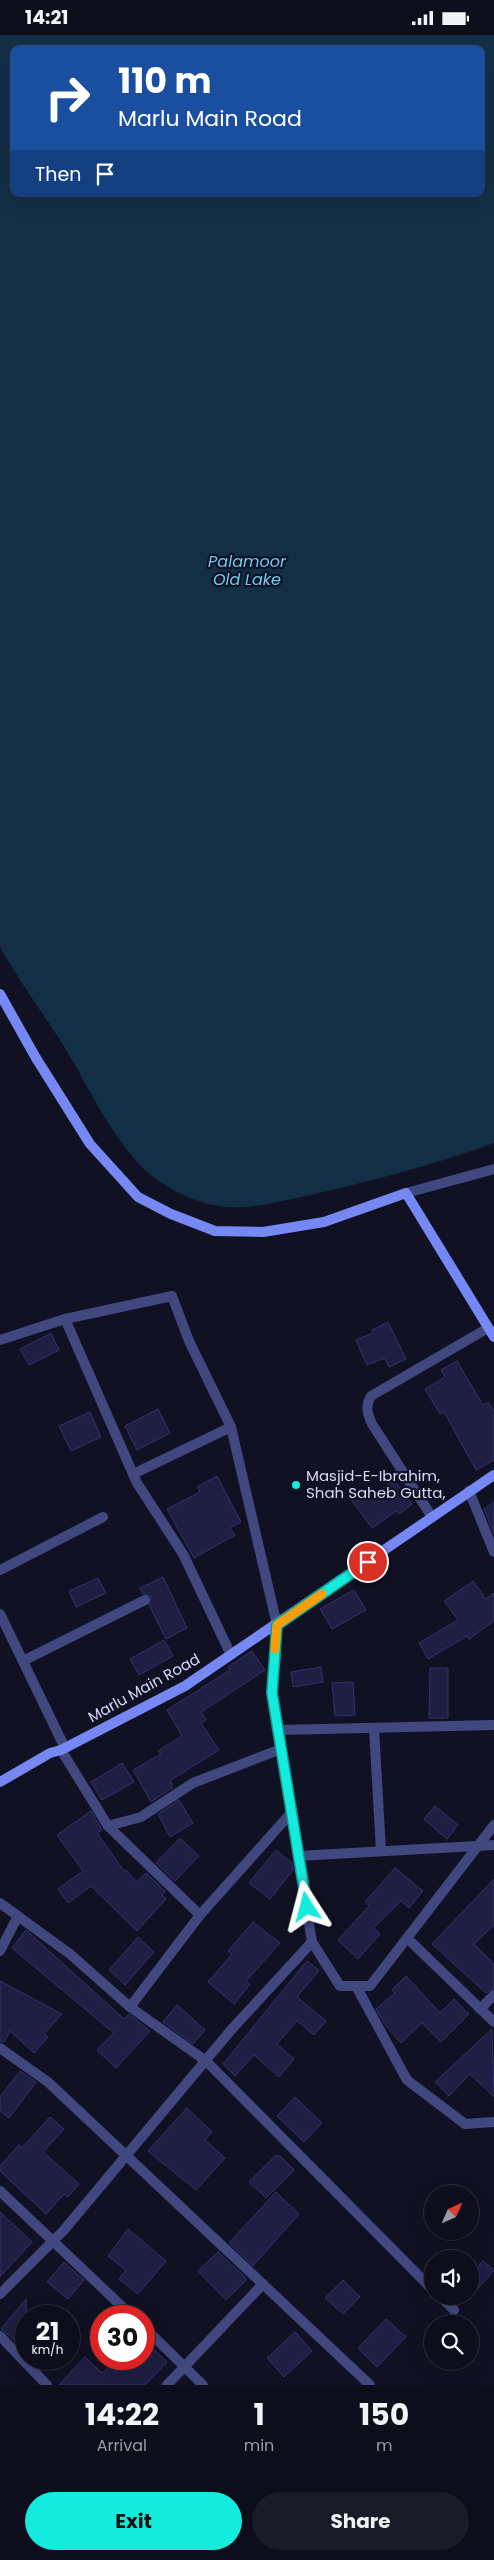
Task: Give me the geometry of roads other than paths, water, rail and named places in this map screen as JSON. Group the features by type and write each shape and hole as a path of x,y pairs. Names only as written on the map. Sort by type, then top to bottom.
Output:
{"street":[{"path":"0,994 36,1058 90,1144 138,1197 171,1214 216,1231 263,1232 324,1222 406,1193 494,1169"},
{"path":"406,1193 491,1332 371,1396 367,1402 367,1413 372,1424 432,1517"},
{"path":"0,1340 65,1319 172,1296 189,1341 231,1427 277,1625 272,1693 312,1942 340,1986 370,1986 406,1938 488,1847 494,1825"},
{"path":"65,1319 134,1474 183,1554 231,1655"},
{"path":"134,1474 231,1427"},
{"name":"Marlu Main Road","path":"0,1782 50,1753 63,1749 185,1686 277,1625 494,1475"},
{"path":"469,1491 494,1552"},
{"path":"0,1570 103,1517"},
{"path":"23,1661 145,1601"},
{"path":"0,1614 63,1749 108,1826 200,1915"},
{"path":"278,1730 494,1725"},
{"path":"374,1728 381,1851"},
{"path":"108,1826 141,1817 193,1783 281,1749"},
{"path":"130,2007 200,1915 291,1813"},
{"path":"298,1856 488,1847"},
{"path":"0,1903 70,1954 130,2007 206,2061 424,2281"},
{"path":"0,1951 18,1916"},
{"path":"406,1938 494,2023"},
{"path":"0,2294 54,2240 128,2156 231,2030 312,1942"},
{"path":"356,1986 407,2080 465,2124 494,2122"},
{"path":"480,2009 494,1995"},
{"path":"0,2048 48,2082 370,2385"},
{"path":"0,2191 121,2305"},
{"path":"167,2385 263,2284"},
{"path":"449,2305 454,2310"},
{"path":"0,2337 47,2385"},
{"path":"155,2338 203,2385"}],"water":[{"name":"Palamoor Old Lake","path":"0,35 494,35 494,1143 399,1173 265,1205 227,1207 216,1206 193,1199 171,1189 151,1175 120,1140 65,1048 0,946"}],"place":[{"name":"Masjid-E-Ibrahim, Shah Saheb Gutta,","path":"296,1485"}]}
